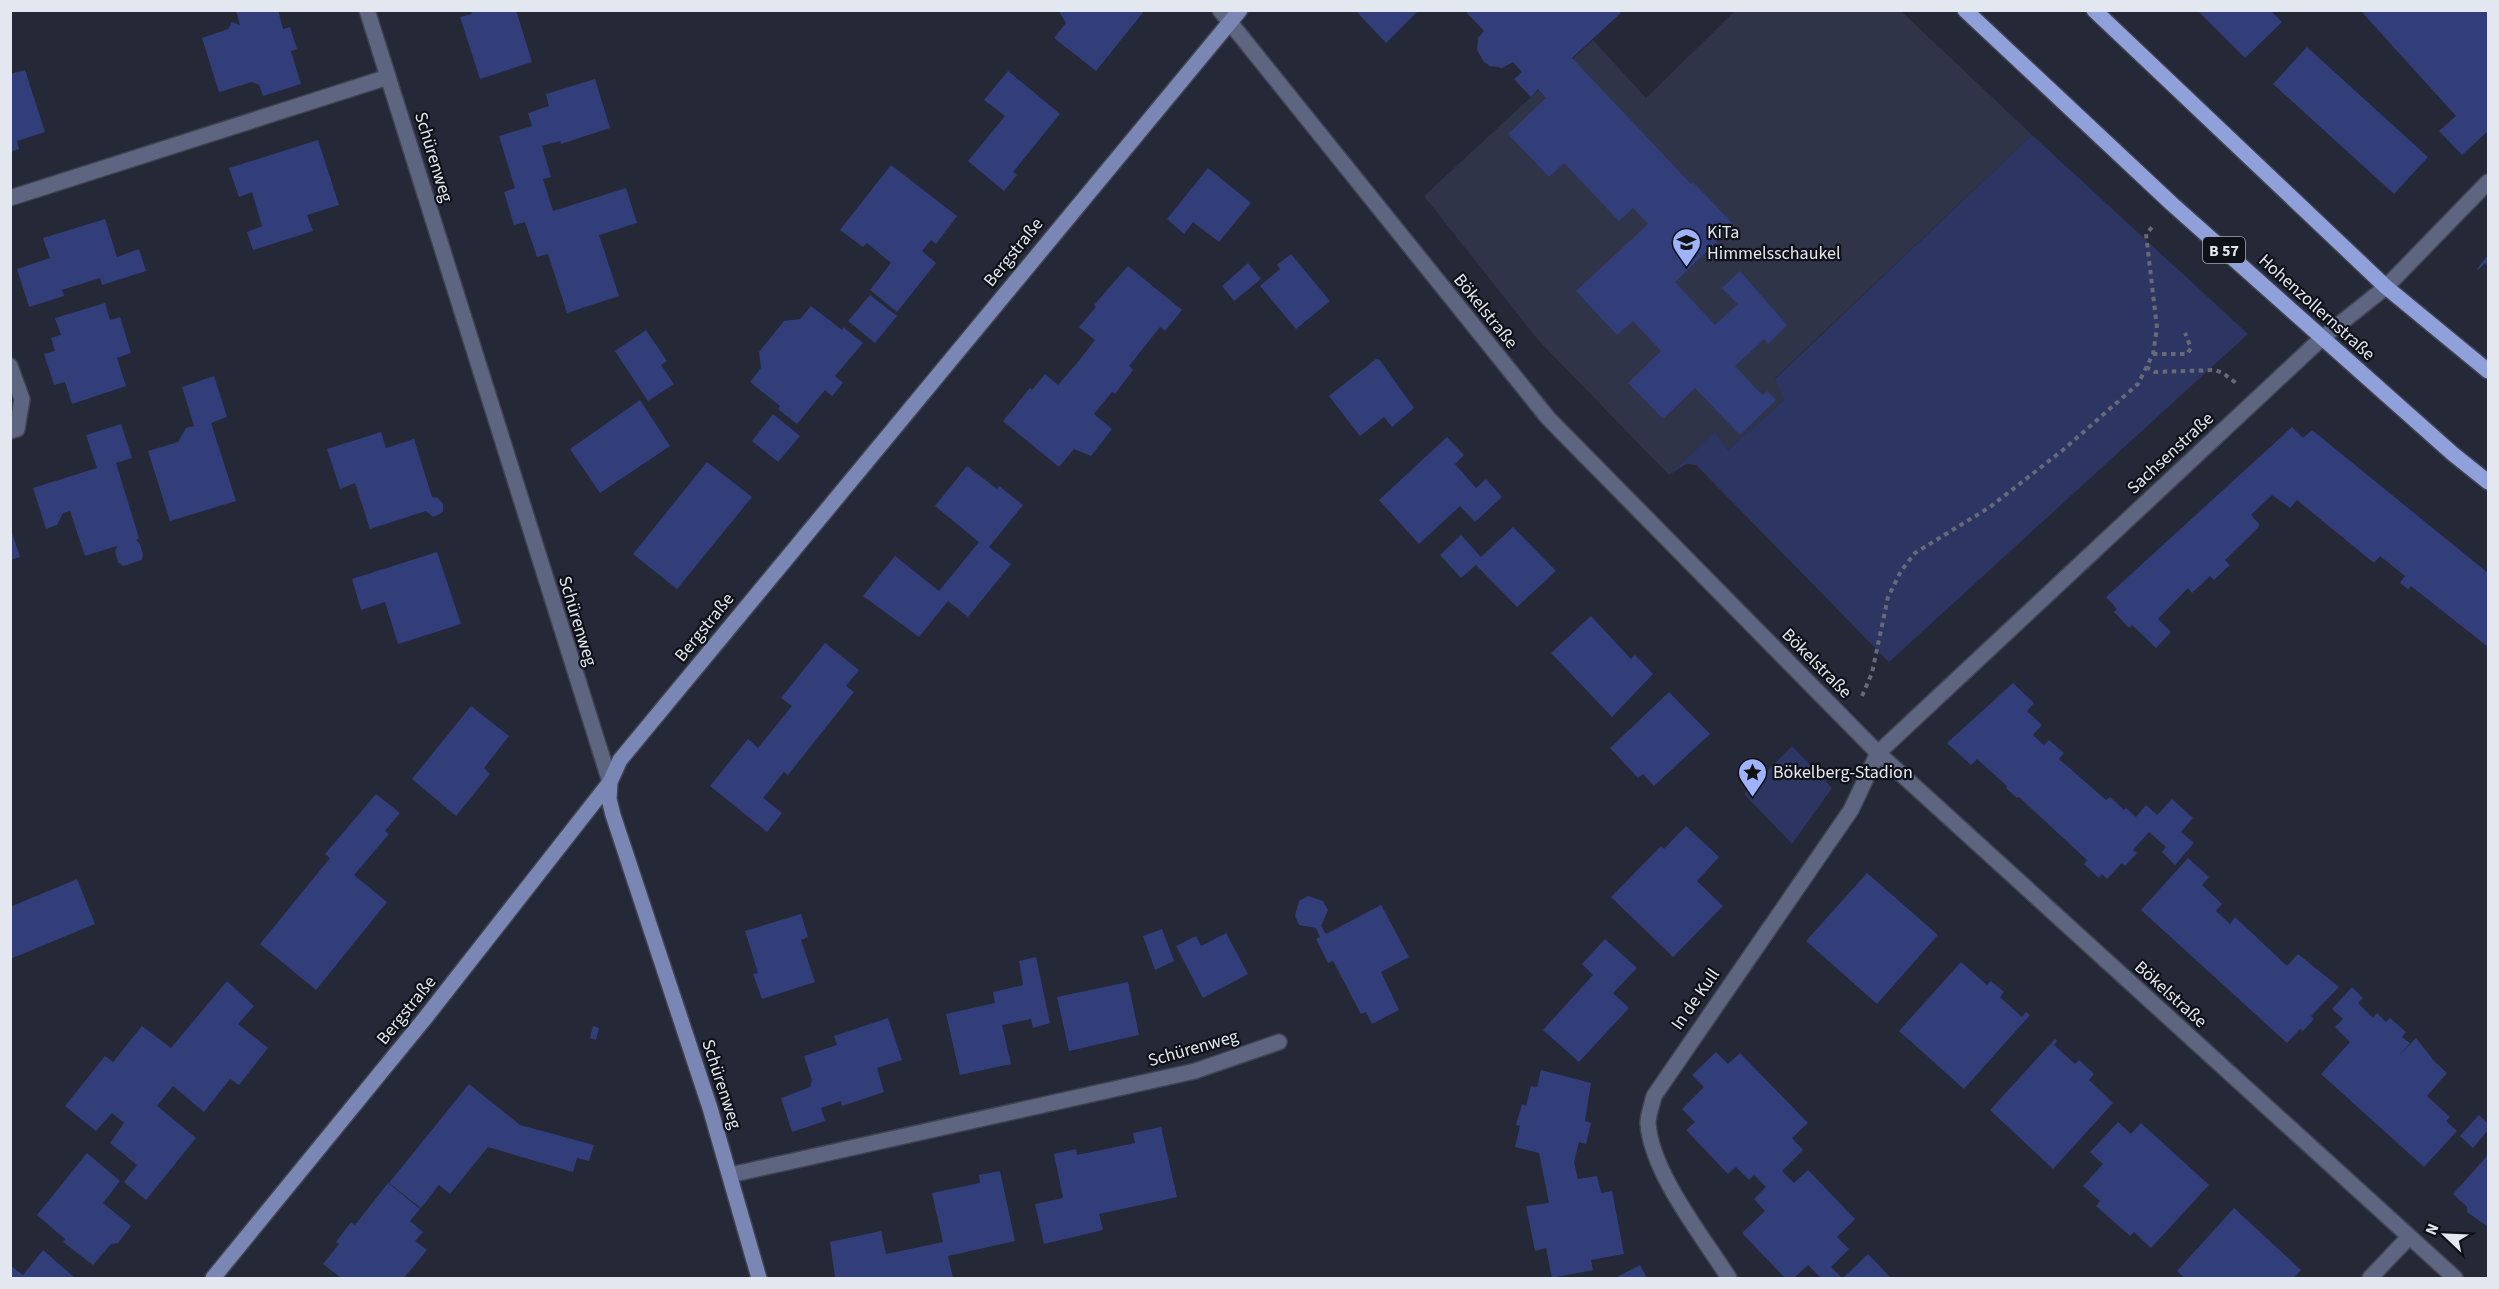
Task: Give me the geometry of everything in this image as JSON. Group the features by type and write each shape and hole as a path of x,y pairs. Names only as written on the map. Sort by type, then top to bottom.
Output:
{"main road":[{"name":"Bergstraße","path":"213,1278 426,1017 610,782 620,760 1224,17 1240,10"},
{"name":"Hohenzollernstraße","path":"1965,10 2172,204 2453,454 2488,482"},
{"path":"2094,10 2386,287 2488,371"},
{"name":"Schürenweg","path":"610,782 609,799 613,815 730,1175 759,1278"}],"street":[{"name":"Schürenweg","path":"367,10 610,782"},
{"name":"Bökelstraße","path":"1224,17 1548,418 1878,753 2455,1278"},
{"path":"10,198 388,77"},
{"name":"Sachsenstraße","path":"1878,753 2322,338 2386,287 2488,182"},
{"path":"10,366 22,399 17,429 10,431"},
{"name":"In de Kull","path":"1729,1278 1667,1180 1653,1150 1648,1122 1654,1096 1851,810 1878,753"},
{"name":"Schürenweg","path":"730,1175 1195,1071 1279,1042"},
{"path":"2370,1278 2409,1237"}],"path":[{"path":"1850,725 1872,673 1888,597 1901,571 1916,553 1990,507 2063,450 2138,384 2153,354 2157,328 2146,234 2172,204"},
{"path":"2153,354 2187,354 2191,348 2185,333"},
{"path":"2146,367 2155,372 2215,370 2231,378 2254,401"}],"shaded area":[{"name":"KiTa Himmelsschaukel","path":"1735,11 1901,11 2032,135 1775,378 1784,400 1728,450 1715,433 1669,475 1538,340 1424,196 1593,40 1646,98"},
{"path":"2032,135 2248,334 1889,662 1696,465 1686,464 1669,475 1715,432 1728,450 1784,400 1775,379"},
{"path":"1792,746 1832,788 1792,844 1744,794"}],"building":[{"path":"236,10 278,10 283,29 290,27 297,49 291,51 301,84 263,96 259,85 252,82 219,92 202,38 228,29 232,22 240,25"},
{"path":"471,10 516,10 532,62 480,79 460,17 472,14"},
{"path":"1058,10 1145,10 1096,71 1054,38 1066,23"},
{"path":"1355,10 1419,10 1386,43"},
{"path":"1464,10 1624,10 1572,58 1691,184 1693,182 1734,225 1675,282 1715,325 1738,304 1722,288 1740,271 1787,325 1768,344 1764,339 1735,366 1762,395 1767,391 1776,400 1740,435 1695,388 1663,419 1628,383 1661,351 1633,321 1617,335 1576,291 1648,224 1633,208 1619,221 1564,163 1549,177 1508,134 1546,98 1538,89 1531,97 1514,79 1522,72 1513,62 1502,68 1490,66 1484,62 1477,50 1478,38 1484,31"},
{"path":"2197,10 2270,10 2282,22 2245,58"},
{"path":"2360,10 2488,10 2488,131 2462,155 2439,131 2456,116"},
{"path":"2307,47 2428,157 2394,194 2273,84"},
{"path":"25,70 45,132 17,141 19,149 10,152 10,74"},
{"path":"1008,71 1060,114 1013,172 1017,175 1004,191 968,161 1005,116 984,100"},
{"path":"595,79 610,128 561,144 560,141 542,146 551,177 543,179 553,211 626,188 637,223 599,235 619,296 567,313 548,254 537,257 525,222 514,225 504,192 515,188 499,136 532,126 528,113 549,106 546,94"},
{"path":"318,140 339,205 307,215 313,231 253,250 247,232 262,226 252,192 239,197 229,168"},
{"path":"891,165 957,216 936,244 931,240 922,251 936,263 897,312 870,290 891,263 867,243 863,247 840,230"},
{"path":"1208,168 1251,203 1219,242 1193,222 1184,234 1167,219"},
{"path":"105,219 117,257 139,249 146,271 102,285 100,278 62,290 64,296 29,307 17,269 50,258 43,238"},
{"path":"1291,254 1330,301 1296,329 1260,286 1280,269 1277,265"},
{"path":"2488,255 2488,266 2485,263 2478,270 2477,269"},
{"path":"1248,263 1261,279 1234,301 1222,286"},
{"path":"1128,266 1182,310 1165,331 1160,327 1129,366 1133,370 1115,394 1112,392 1094,414 1112,429 1091,456 1074,449 1059,467 1003,421 1030,388 1032,390 1045,374 1058,385 1077,363 1095,340 1079,327 1096,307 1094,305"},
{"path":"870,295 897,316 875,343 848,321"},
{"path":"105,303 110,320 120,317 131,353 117,358 126,386 72,404 65,382 54,385 44,354 55,351 51,338 61,335 55,318"},
{"path":"811,306 863,343 835,376 843,383 832,396 825,390 797,424 778,409 780,406 750,382 761,368 759,352 784,321 800,319"},
{"path":"646,330 667,361 661,365 674,384 648,401 615,351"},
{"path":"1379,359 1414,408 1392,427 1384,417 1360,436 1329,396"},
{"path":"214,376 227,417 211,423 236,501 170,521 148,451 178,442 186,428 194,426 182,387"},
{"path":"640,400 670,446 600,493 570,449"},
{"path":"773,414 800,436 778,462 752,441"},
{"path":"121,424 132,458 116,463 139,538 136,540 143,554 142,560 123,566 118,562 115,552 117,546 85,556 70,511 63,513 57,525 46,529 33,488 97,468 86,435"},
{"path":"2292,427 2303,438 2312,430 2488,573 2488,647 2411,586 2408,589 2400,583 2405,576 2380,556 2374,563 2297,500 2290,508 2272,495 2251,515 2259,524 2258,528 2225,560 2230,565 2214,580 2210,576 2192,593 2188,588 2158,619 2171,632 2156,648 2132,625 2129,628 2114,612 2117,609 2106,597"},
{"path":"381,432 386,448 414,439 432,497 438,498 443,504 443,511 440,514 433,517 426,511 370,529 355,483 340,489 327,449"},
{"path":"1447,437 1464,455 1455,464 1476,488 1486,479 1502,497 1475,522 1460,506 1419,544 1379,500"},
{"path":"707,462 752,497 677,589 633,554"},
{"path":"967,466 997,489 999,486 1023,505 989,547 1011,564 968,617 948,601 919,637 863,596 895,556 939,591 979,542 935,506"},
{"path":"10,527 20,557 10,560"},
{"path":"1513,527 1556,571 1517,607 1476,565 1461,578 1440,555 1461,535 1481,557"},
{"path":"437,552 461,624 398,644 385,602 361,610 352,579"},
{"path":"1591,616 1631,659 1635,655 1653,674 1612,717 1551,653"},
{"path":"825,643 859,670 846,686 854,692 788,775 784,772 763,798 782,813 767,832 710,786 748,739 758,748 792,706 781,698"},
{"path":"2013,683 2034,703 2027,711 2042,725 2033,735 2044,745 2049,740 2064,753 2059,759 2106,800 2110,797 2136,817 2146,805 2157,815 2172,799 2193,818 2181,832 2194,843 2175,865 2162,852 2166,847 2149,832 2133,850 2137,853 2125,866 2122,863 2107,879 2102,874 2099,878 2084,864 2087,860 1977,759 1971,765 1947,743"},
{"path":"1669,692 1710,734 1654,786 1643,774 1638,778 1610,748"},
{"path":"471,706 509,736 484,768 490,774 456,816 412,779"},
{"path":"376,794 400,813 385,831 389,834 354,875 387,902 316,990 260,944 330,858 325,854"},
{"path":"1686,826 1719,857 1697,881 1723,906 1673,957 1611,897 1661,846 1664,849"},
{"path":"2188,858 2209,877 2202,885 2222,904 2216,911 2230,924 2235,917 2287,966 2298,954 2339,987 2311,1016 2314,1019 2303,1031 2300,1029 2287,1043 2141,910"},
{"path":"1867,873 1938,935 1877,1004 1806,941"},
{"path":"77,879 95,924 10,959 10,907"},
{"path":"1308,896 1323,901 1328,910 1321,926 1326,934 1381,905 1409,957 1381,972 1399,1010 1372,1024 1366,1012 1361,1014 1333,961 1328,963 1316,939 1320,937 1316,928 1299,925 1295,916 1299,901"},
{"path":"801,914 808,937 801,940 815,982 762,999 753,974 758,973 745,931"},
{"path":"1162,929 1174,961 1155,970 1143,936"},
{"path":"1226,933 1248,974 1203,998 1176,946 1196,936 1201,946"},
{"path":"1605,939 1637,968 1613,993 1629,1008 1579,1062 1543,1030 1593,975 1582,964"},
{"path":"1036,957 1050,1023 1033,1028 1031,1019 1002,1025 1011,1064 960,1075 946,1014 995,1003 993,992 1023,985 1019,961"},
{"path":"1961,962 1987,985 1991,981 2004,992 2000,997 2022,1017 2026,1012 2030,1015 1964,1089 1899,1031"},
{"path":"227,981 254,1006 238,1024 268,1048 239,1085 230,1079 204,1112 173,1086 157,1106 196,1138 146,1200 124,1182 137,1165 110,1143 124,1123 112,1113 96,1131 65,1106 105,1056 113,1062 142,1026 171,1048"},
{"path":"1128,982 1139,1035 1069,1051 1057,997"},
{"path":"2352,987 2363,998 2358,1003 2373,1018 2377,1013 2386,1022 2390,1018 2406,1032 2402,1037 2410,1043 2398,1057 2416,1038 2447,1073 2427,1096 2450,1117 2446,1121 2457,1131 2424,1167 2321,1074 2350,1042 2335,1027 2343,1019 2332,1009"},
{"path":"888,1018 902,1060 877,1068 884,1092 842,1106 841,1101 821,1108 825,1121 792,1132 781,1098 810,1087 812,1080 804,1056 837,1045 834,1036"},
{"path":"593,1026 599,1028 596,1040 590,1038"},
{"path":"2055,1039 2057,1041 2054,1045 2075,1064 2079,1060 2094,1074 2089,1080 2113,1103 2053,1169 1990,1110"},
{"path":"1716,1052 1728,1064 1740,1053 1808,1123 1792,1138 1803,1150 1782,1171 1794,1183 1808,1170 1855,1219 1837,1237 1849,1249 1831,1267 1842,1278 1818,1278 1820,1277 1808,1265 1794,1278 1785,1278 1742,1233 1765,1211 1754,1199 1766,1187 1754,1175 1749,1180 1736,1167 1728,1174 1686,1130 1695,1122 1682,1109 1704,1087 1692,1075"},
{"path":"1541,1070 1591,1083 1585,1121 1591,1123 1586,1144 1579,1142 1574,1162 1578,1179 1597,1176 1601,1193 1612,1191 1624,1254 1591,1260 1593,1270 1552,1278 1546,1248 1535,1251 1526,1206 1549,1203 1539,1153 1515,1147 1520,1126 1516,1125 1522,1104 1526,1106 1531,1086 1537,1087"},
{"path":"469,1084 520,1125 594,1145 589,1161 577,1158 573,1172 488,1147 450,1194 439,1185 421,1208 389,1183"},
{"path":"2479,1115 2488,1124 2488,1130 2473,1148 2460,1136"},
{"path":"2118,1122 2131,1134 2141,1123 2209,1185 2151,1248 2134,1232 2130,1236 2096,1206 2100,1201 2083,1186 2103,1164 2090,1152"},
{"path":"1161,1127 1177,1197 1099,1214 1103,1230 1044,1244 1035,1204 1063,1198 1054,1154 1076,1149 1077,1155 1135,1143 1133,1133"},
{"path":"87,1153 120,1181 103,1203 131,1226 118,1243 111,1244 93,1265 63,1242 65,1239 37,1215"},
{"path":"2488,1155 2488,1227 2467,1212 2467,1207 2453,1194"},
{"path":"1000,1171 1015,1241 948,1256 953,1278 835,1277 830,1242 881,1231 886,1254 943,1242 932,1193 980,1183 979,1175"},
{"path":"388,1183 420,1209 410,1221 423,1232 415,1241 427,1250 404,1278 341,1278 323,1264 339,1244 336,1242 351,1222 355,1225"},
{"path":"2234,1208 2301,1270 2294,1278 2185,1278 2177,1271"},
{"path":"43,1250 75,1278 10,1278 10,1265 23,1275"},
{"path":"1868,1254 1891,1278 1843,1278"},
{"path":"1640,1265 1647,1278 1615,1278"}],"place":[{"name":"KiTa Himmelsschaukel","path":"1686,268"},
{"name":"Bökelberg-Stadion","path":"1752,798"}]}
